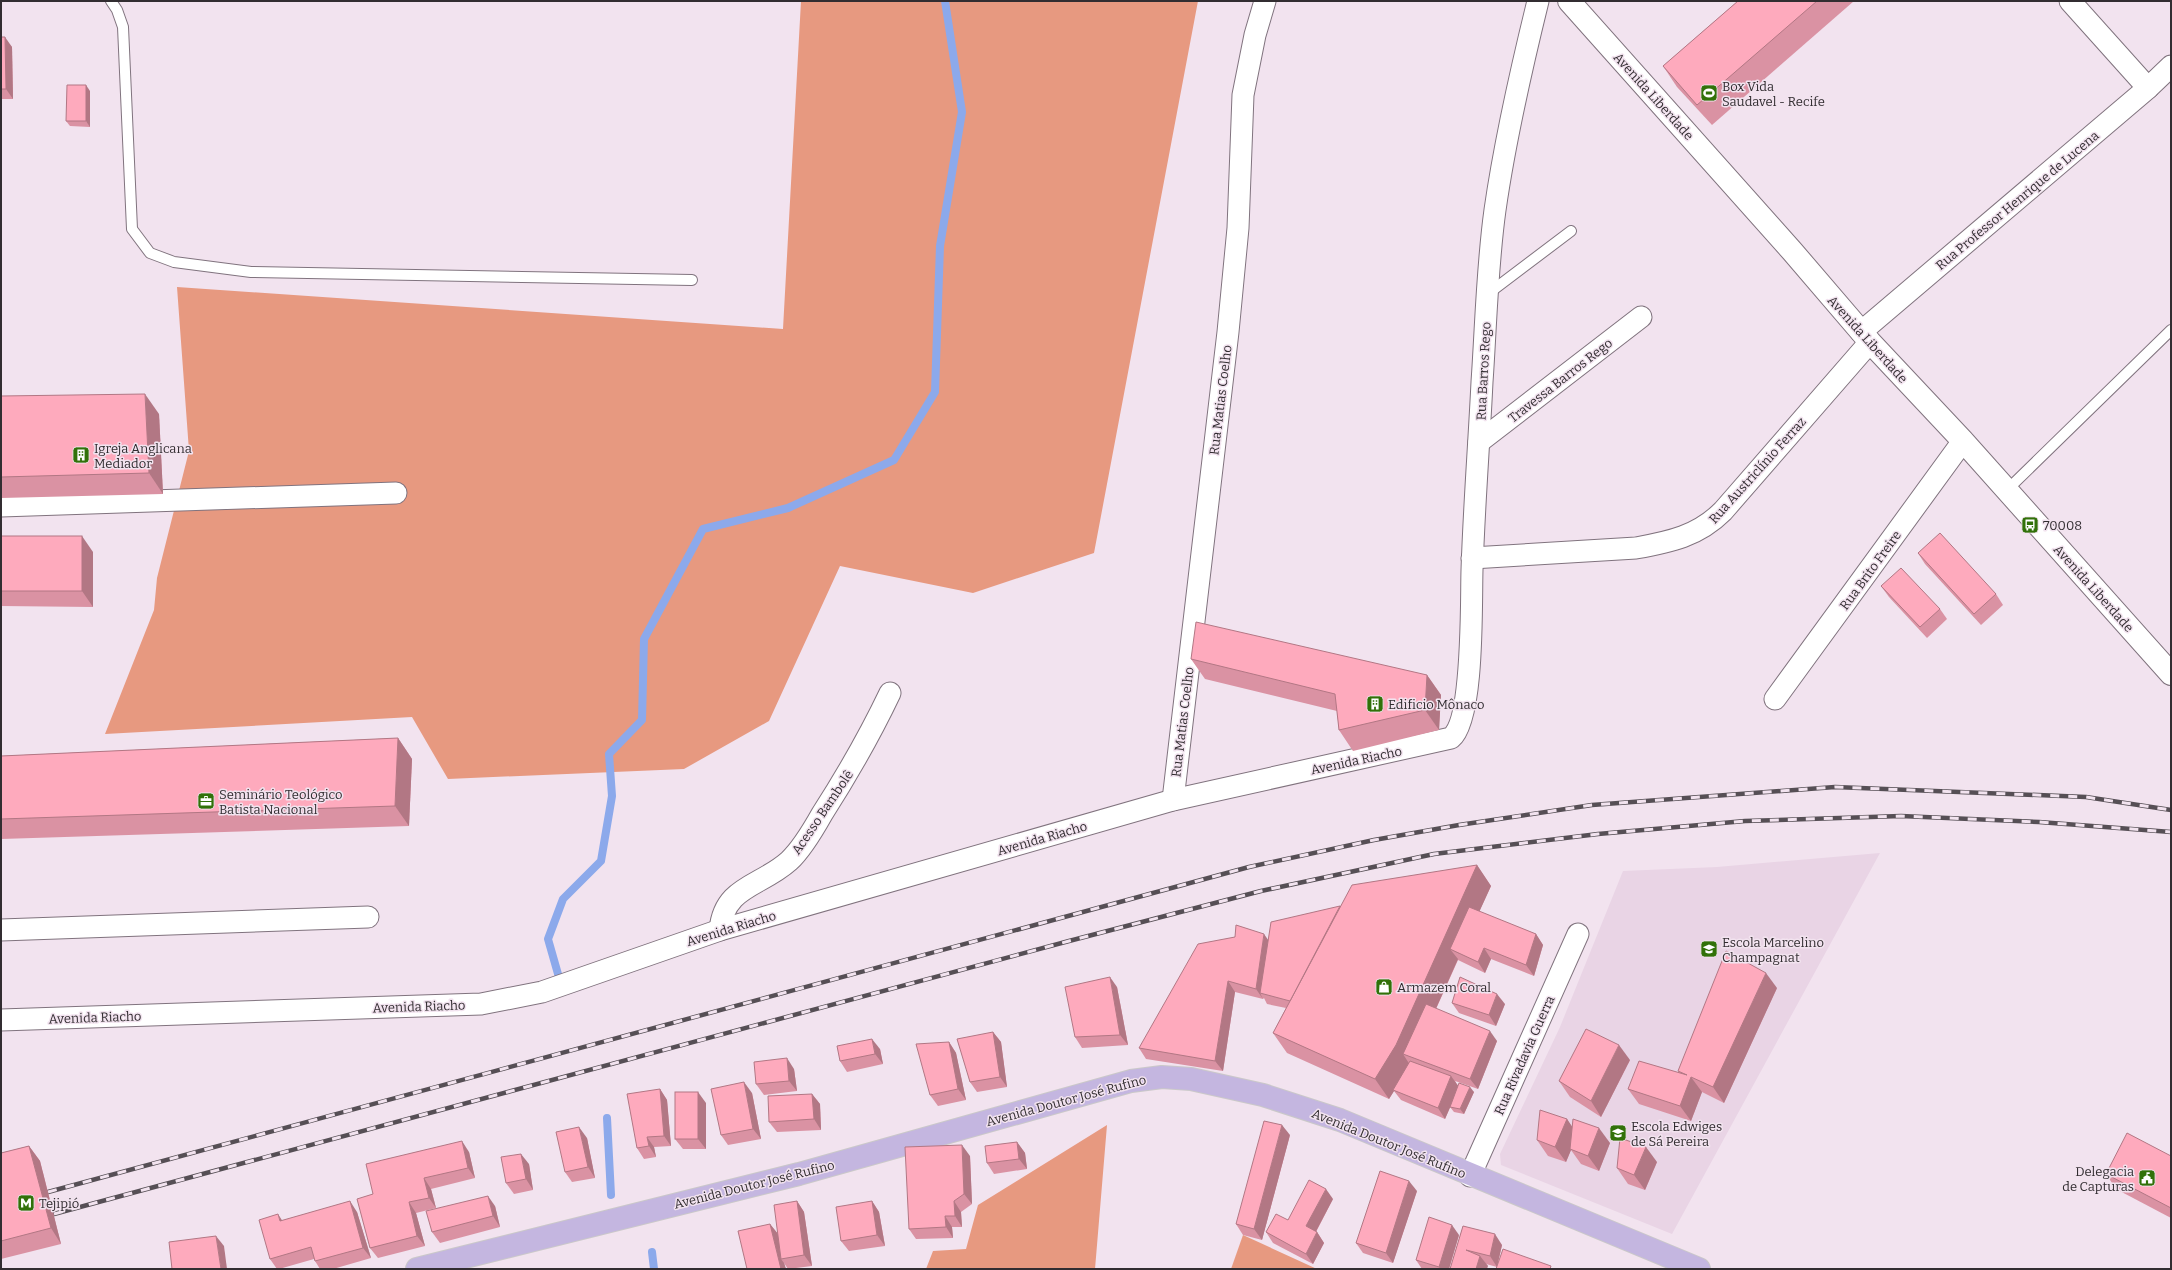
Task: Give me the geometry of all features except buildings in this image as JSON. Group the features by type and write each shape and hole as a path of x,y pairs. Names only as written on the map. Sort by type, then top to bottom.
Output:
{"main road":[{"name":"Avenida Liberdade","path":"1569,1 1792,251 1865,337 1963,441 2167,664"},
{"name":"Avenida Doutor José Rufino","path":"417,1269 799,1174 1145,1078 1191,1079 1263,1095 1340,1120 1470,1176 1699,1269"}],"street":[{"name":"Rua Matias Coelho","path":"1173,800 1238,228 1243,95 1255,35 1265,1"},
{"name":"Rua Barros Rego","path":"1448,740 1458,730 1467,699 1472,558 1487,294 1495,211 1508,138 1538,1"},
{"path":"2070,1 2148,88"},
{"name":"Rua Professor Henrique de Lucena","path":"1865,337 2148,88 2171,66"},
{"name":"Travessa Barros Rego","path":"1479,442 1641,317"},
{"name":"Rua Austriclínio Ferraz","path":"1472,558 1636,548 1661,544 1706,527 1723,511 1865,337"},
{"name":"Rua Brito Freire","path":"1776,699 1963,441"},
{"path":"1,506 396,493"},
{"name":"Acesso Bambolê","path":"720,930 721,920 727,904 732,897 763,880 789,861 803,842 867,741 890,693"},
{"name":"Avenida Riacho","path":"1,1020 481,1004 542,992 720,930 1173,800 1448,740"},
{"path":"1,930 368,917"},
{"name":"Rua Rivadavia Guerra","path":"1470,1176 1578,934"}],"lane":[{"path":"111,1 117,10 123,27 132,229 150,253 174,262 251,272 692,280"},
{"path":"1487,294 1571,231"},
{"path":"2007,490 2171,330"}],"shaded area":[{"path":"801,1 1198,1 1094,553 973,593 840,566 769,721 684,769 448,779 412,717 105,734 154,610 157,578 189,451 177,287 783,329"},
{"name":"Escola Marcelino Champagnat","path":"1880,853 1672,1234 1501,1165 1500,1154 1560,1027 1623,871 1717,867"},
{"path":"1107,1125 1095,1269 926,1269 933,1251 966,1249 978,1205"},
{"path":"1243,1235 1317,1269 1231,1269"}],"waterway":[{"path":"558,974 548,939 563,899 601,861 612,796 609,754 642,720 644,639 703,529 788,508 894,460 935,392 940,246 962,112 945,1"},
{"path":"607,1118 611,1195"},
{"path":"652,1252 654,1269"}],"railway":[{"path":"48,1192 1249,867 1374,840 1459,825 1592,805 1835,787 2086,797 2171,810"},
{"path":"54,1214 1069,941 1261,891 1434,854 1598,834 1745,821 1901,816 2039,822 2171,832"}],"place":[{"name":"Box Vida Saudavel - Recife","path":"1709,93"},
{"name":"Igreja Anglicana Mediador","path":"81,455"},
{"name":"70008","path":"2030,525"},
{"name":"Edificio Mônaco","path":"1375,704"},
{"name":"Seminário Teológico Batista Nacional","path":"206,801"},
{"name":"Escola Marcelino Champagnat","path":"1709,949"},
{"name":"Armazem Coral","path":"1384,987"},
{"name":"Escola Edwiges de Sá Pereira","path":"1618,1133"},
{"name":"Delegacia de Capturas","path":"2147,1178"},
{"name":"Tejipió","path":"26,1203"}]}
